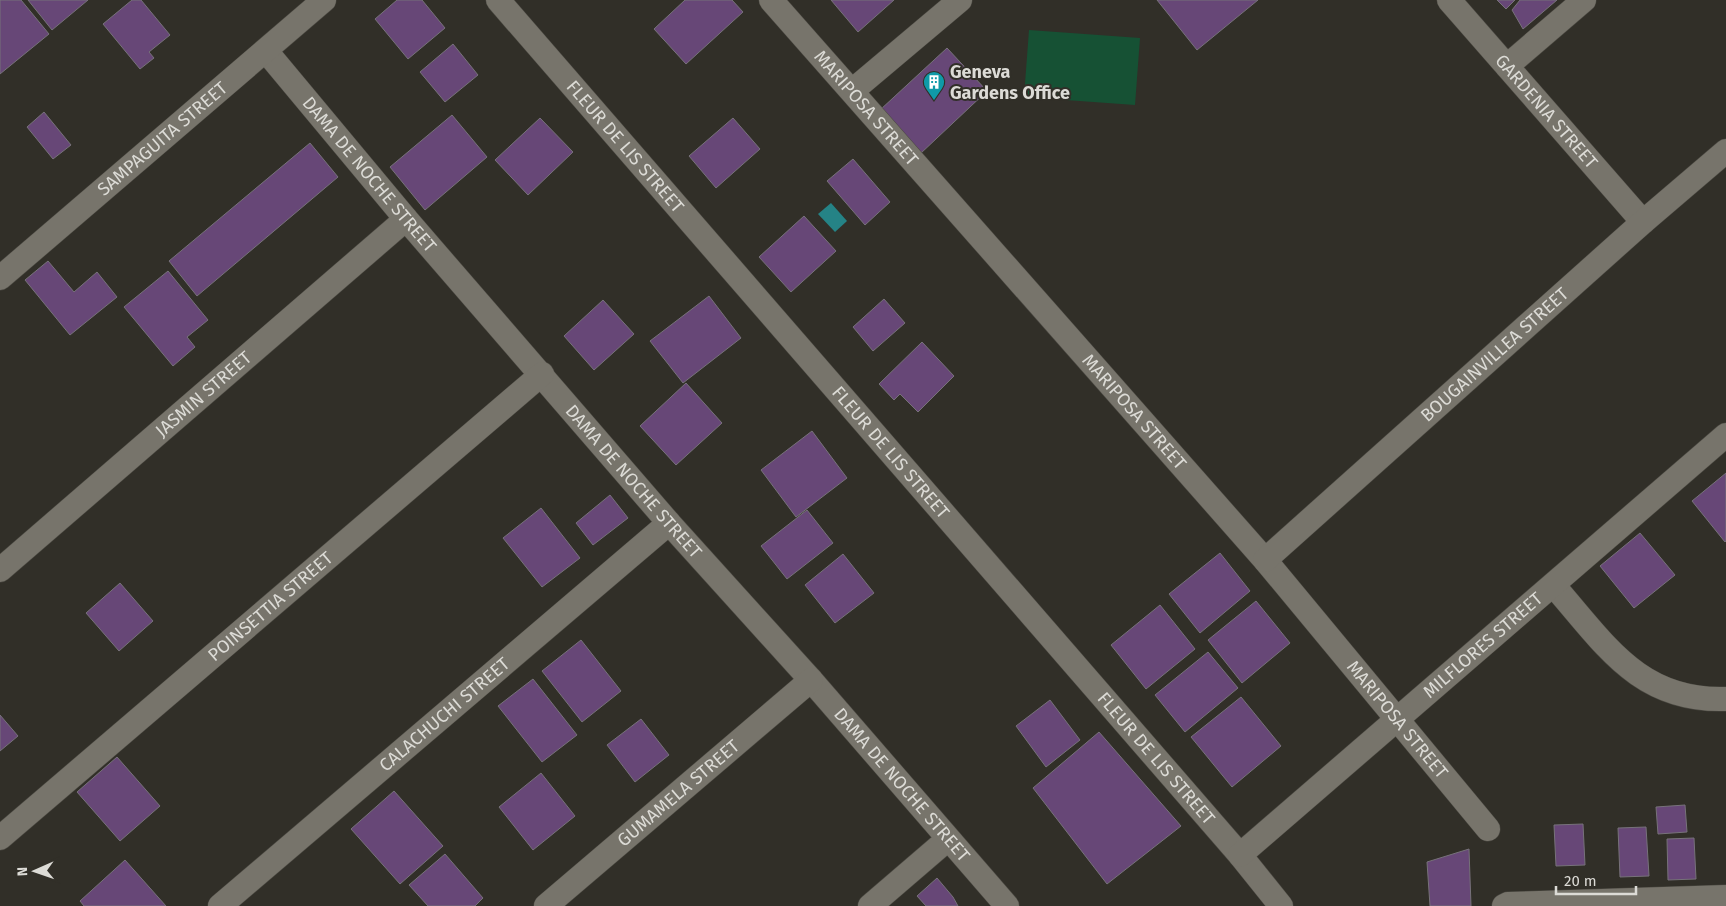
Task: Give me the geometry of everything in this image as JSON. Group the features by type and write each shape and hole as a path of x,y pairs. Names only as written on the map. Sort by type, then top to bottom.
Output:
{"street":[{"name":"SAMPAGUITA STREET","path":"0,278 324,0"},
{"name":"FLEUR DE LIS STREET","path":"498,0 1240,855 1281,906"},
{"name":"MARIPOSA STREET","path":"771,0 1265,560 1397,722 1488,829"},
{"path":"852,91 960,0"},
{"name":"GARDENIA STREET","path":"1449,0 1643,222"},
{"path":"1506,66 1584,0"},
{"name":"DAMA DE NOCHE STREET","path":"266,51 406,219 669,522 811,680 1007,906"},
{"name":"BOUGAINVILLEA STREET","path":"1265,560 1643,222 1726,151"},
{"name":"JASMIN STREET","path":"0,570 406,219"},
{"name":"POINSETTIA STREET","path":"0,838 542,374"},
{"name":"MILFLORES STREET","path":"1240,855 1397,722 1726,436"},
{"name":"CALACHUCHI STREET","path":"220,906 669,522"},
{"path":"1554,586 1620,661 1643,679 1672,694 1711,700 1726,699"},
{"name":"GUMAMELA STREET","path":"546,906 811,680"},
{"path":"870,906 948,839"},
{"path":"1504,906 1508,904 1726,897"}],"green space":[{"path":"1029,30 1140,38 1135,105 1024,97"}],"water":[{"path":"831,203 847,221 835,232 818,214"}],"building":[{"path":"0,0 21,0 49,34 0,74"},
{"path":"28,0 88,0 52,30"},
{"path":"132,0 141,0 170,35 149,52 154,58 140,69 103,24"},
{"path":"397,0 422,0 445,28 408,59 375,19"},
{"path":"685,0 732,0 743,12 686,64 654,29"},
{"path":"831,0 894,0 858,32"},
{"path":"1157,0 1258,0 1197,50"},
{"path":"1497,0 1515,0 1506,9"},
{"path":"1520,0 1557,0 1523,29 1512,10"},
{"path":"453,44 478,75 445,102 420,72"},
{"name":"Geneva Gardens Office","path":"947,48 987,91 920,154 880,110"},
{"path":"44,112 71,145 53,159 27,127"},
{"path":"452,115 487,157 425,210 390,167"},
{"path":"540,118 573,152 528,195 495,160"},
{"path":"733,118 760,149 716,188 689,156"},
{"path":"310,143 338,177 197,296 169,261"},
{"path":"853,159 890,202 865,225 827,181"},
{"path":"804,216 836,251 791,292 759,257"},
{"path":"48,261 74,292 97,272 117,297 70,335 25,280"},
{"path":"168,271 208,320 187,337 195,347 173,366 124,307"},
{"path":"709,296 741,338 683,383 650,341"},
{"path":"884,299 905,323 873,351 853,327"},
{"path":"603,300 634,334 594,370 564,336"},
{"path":"922,342 954,376 918,412 900,394 894,400 879,384"},
{"path":"686,383 722,423 676,465 640,426"},
{"path":"812,431 847,478 796,517 761,470"},
{"path":"1726,473 1726,541 1725,542 1692,501"},
{"path":"610,495 628,518 593,545 576,523"},
{"path":"541,508 580,558 542,587 503,538"},
{"path":"807,510 833,543 787,579 761,546"},
{"path":"1640,533 1675,575 1634,608 1600,566"},
{"path":"1220,553 1250,591 1200,633 1169,594"},
{"path":"843,554 874,593 835,623 805,585"},
{"path":"120,583 153,621 119,651 86,613"},
{"path":"1256,601 1290,643 1242,683 1208,640"},
{"path":"1160,605 1195,649 1146,689 1111,645"},
{"path":"581,640 621,691 582,722 542,671"},
{"path":"1208,652 1238,688 1185,732 1155,695"},
{"path":"533,679 577,735 542,762 498,706"},
{"path":"1241,697 1281,746 1232,787 1191,737"},
{"path":"1050,700 1080,740 1046,767 1016,726"},
{"path":"0,715 18,736 0,751"},
{"path":"641,719 669,755 635,782 607,745"},
{"path":"1099,732 1181,826 1107,884 1033,788"},
{"path":"117,757 160,806 120,841 77,792"},
{"path":"541,773 575,816 533,850 499,807"},
{"path":"394,791 443,846 400,884 351,829"},
{"path":"1685,805 1687,832 1658,834 1656,807"},
{"path":"1583,824 1585,865 1556,866 1554,825"},
{"path":"1646,827 1649,876 1620,877 1618,828"},
{"path":"1694,838 1696,879 1668,880 1667,839"},
{"path":"1469,849 1471,906 1430,906 1427,862"},
{"path":"445,854 483,898 475,906 428,906 409,885"},
{"path":"125,860 166,906 84,906 80,901"},
{"path":"937,878 958,906 926,906 917,896"}],"place":[{"name":"Geneva Gardens Office","path":"934,101"}]}
